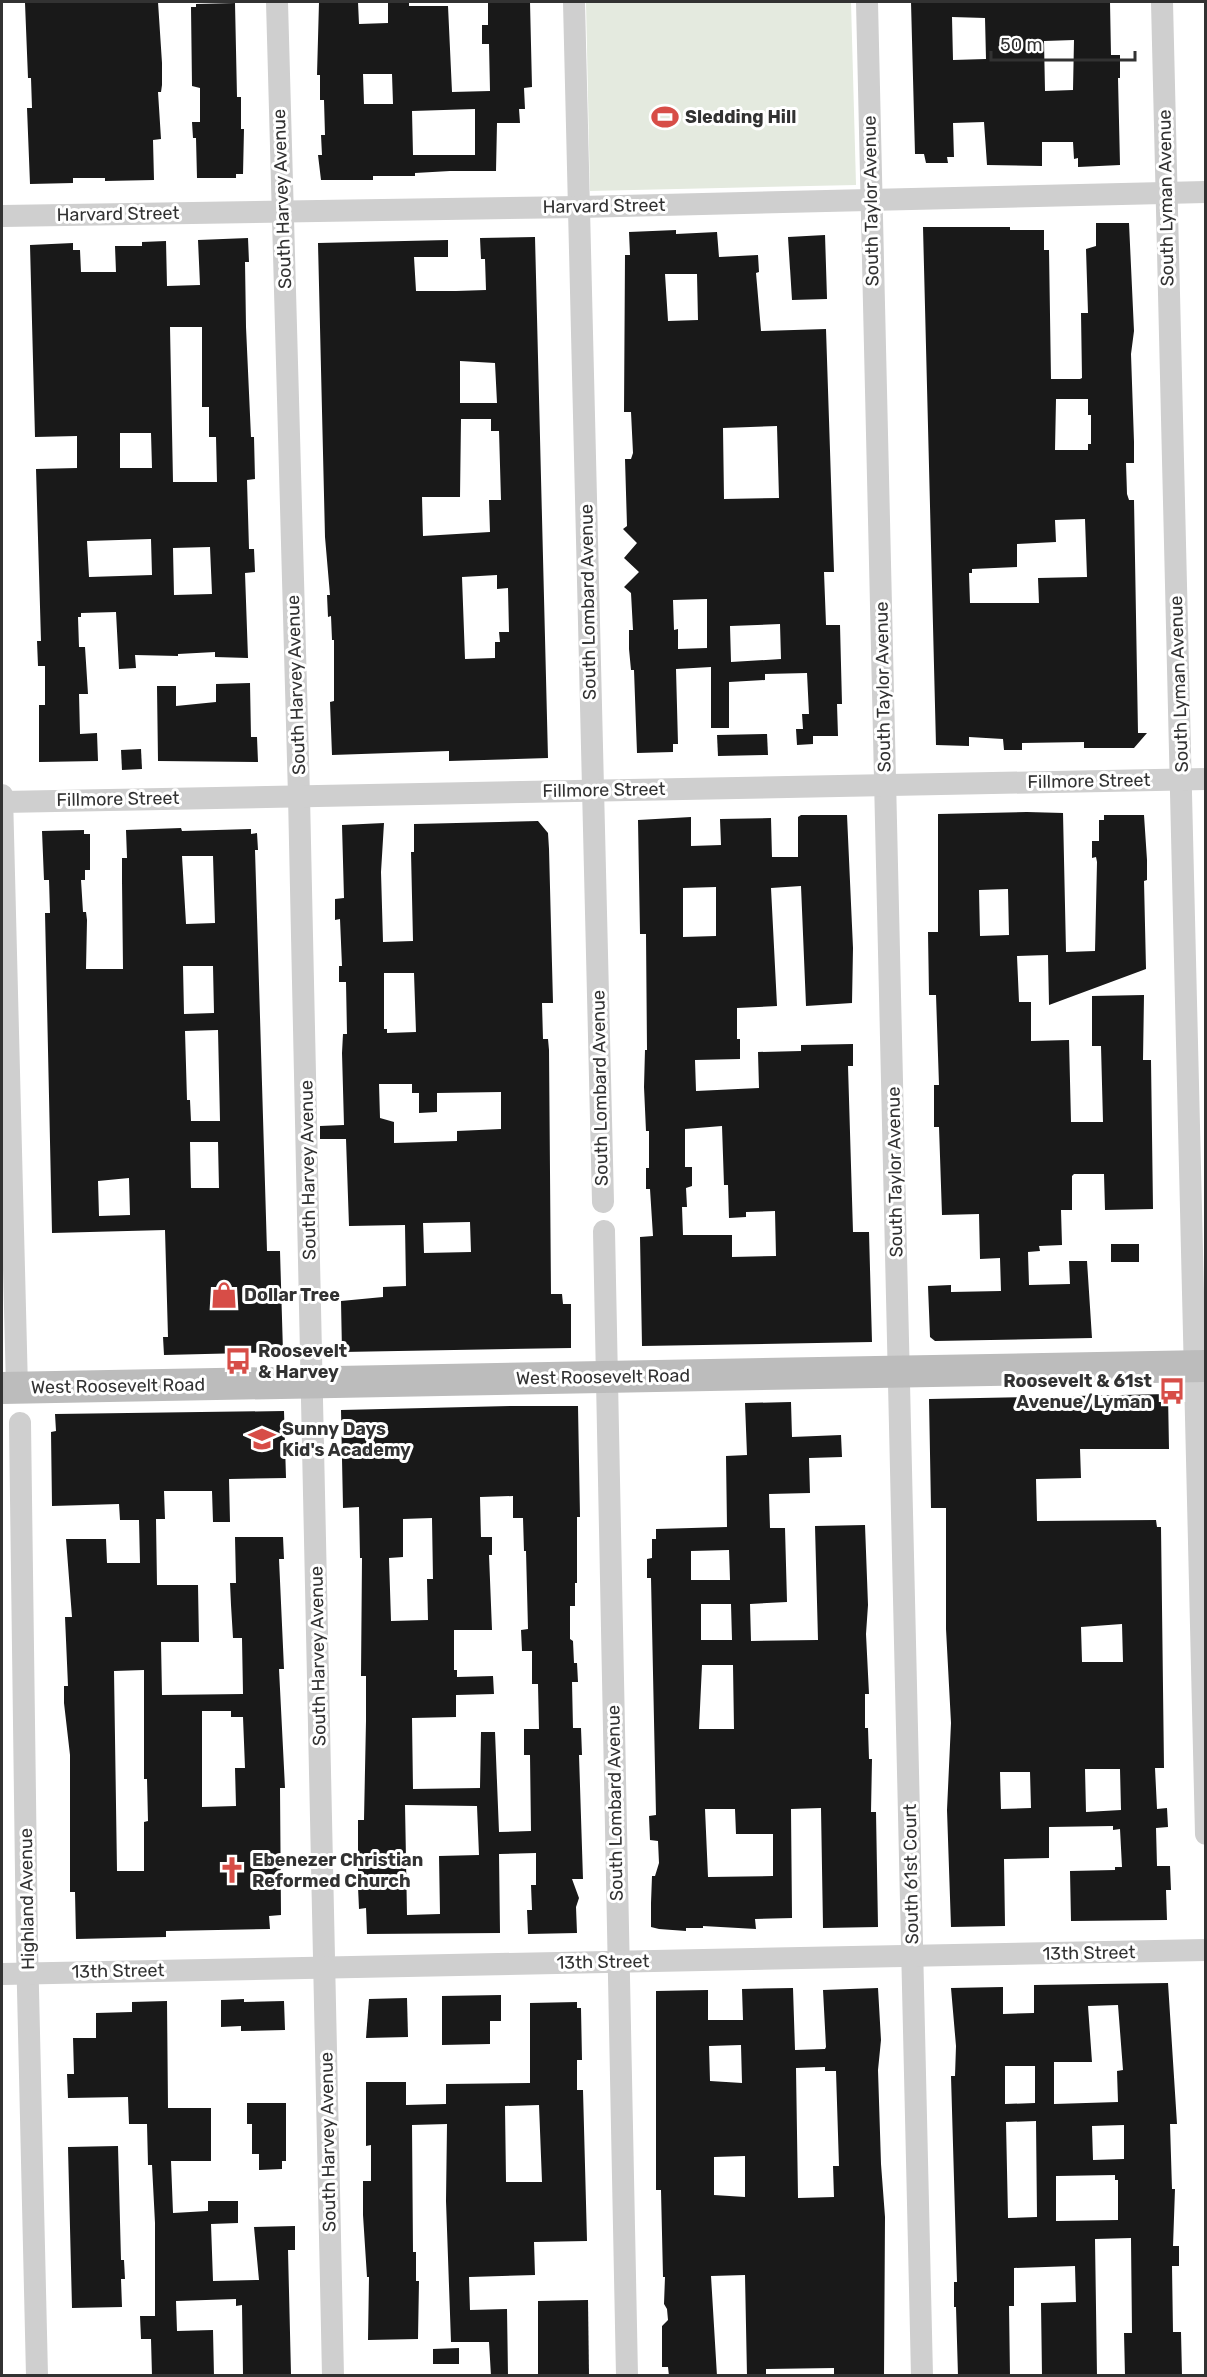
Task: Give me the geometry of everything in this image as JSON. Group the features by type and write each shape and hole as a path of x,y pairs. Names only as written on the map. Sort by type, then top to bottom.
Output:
{"main road":[{"name":"West Roosevelt Road","path":"9,1388 1201,1367"}],"street":[{"name":"South Harvey Avenue","path":"277,2 313,1382 333,2376"},
{"name":"South Lombard Avenue","path":"573,2 603,1202"},
{"name":"South Taylor Avenue","path":"867,2 900,1372"},
{"name":"South Lyman Avenue","path":"1162,2 1181,779 1201,1367 1206,1834"},
{"name":"Harvard Street","path":"2,216 579,207 1206,192"},
{"name":"Fillmore Street","path":"2,802 1206,778"},
{"path":"2,795 9,1388"},
{"name":"South Lombard Avenue","path":"604,1231 627,2376"},
{"name":"South 61st Court","path":"900,1372 922,2376"},
{"name":"Highland Avenue","path":"20,1423 28,1973 37,2376"},
{"name":"13th Street","path":"2,1974 1206,1950"}],"shaded area":[{"path":"586,2 851,2 856,185 590,191"}],"building":[{"path":"158,2 162,63 162,85 161,92 158,92 161,139 153,140 154,180 105,181 105,178 73,178 73,183 30,184 27,108 32,108 31,78 28,78 25,3"},
{"path":"319,2 358,2 359,24 388,23 388,2 409,2 409,6 448,6 452,92 490,91 489,44 482,44 482,25 488,25 488,2 530,2 532,87 524,88 525,109 519,109 520,123 497,123 496,171 450,171 415,173 415,176 373,176 373,180 321,180 318,155 322,155 321,135 325,135 324,100 320,100 320,75 317,75","holes":["363,74 392,74 393,104 364,104","475,109 475,155 413,155 412,111"]},
{"path":"911,2 1110,2 1111,55 1120,55 1120,78 1118,78 1120,165 1078,167 1078,158 1074,159 1073,142 1042,142 1042,166 987,165 984,122 953,123 954,157 947,157 948,163 926,163 924,154 915,154","holes":["952,17 985,18 986,59 953,60","1074,40 1073,90 1045,91 1044,41"]},
{"path":"235,3 237,97 241,97 241,129 244,129 243,174 236,174 236,178 197,178 196,138 193,138 192,122 200,122 200,88 192,86 191,7 196,7 196,4"},
{"path":"1096,223 1129,223 1134,331 1131,354 1134,463 1126,463 1127,494 1129,500 1134,500 1138,733 1147,733 1134,748 1084,748 1084,742 1022,743 1022,750 1004,750 1003,739 969,737 969,746 936,745 923,227 1010,227 1010,230 1044,230 1044,250 1049,250 1051,379 1082,378 1081,313 1088,313 1086,249 1096,246","holes":["1056,399 1088,399 1088,415 1091,415 1091,444 1088,444 1088,450 1055,450","1085,519 1087,577 1038,578 1039,603 970,603 969,573 972,573 972,569 1017,567 1017,544 1056,542 1055,520"]},
{"path":"676,230 676,234 717,232 719,257 758,255 759,272 756,273 761,331 826,329 834,572 824,572 826,625 840,625 842,704 837,704 838,736 813,736 813,744 797,745 796,729 803,729 802,714 809,714 807,673 765,674 765,680 729,682 729,728 711,728 711,667 676,669 678,744 673,744 673,752 637,753 634,670 631,670 629,649 629,630 633,630 631,593 624,587 639,572 624,558 637,543 623,529 627,526 625,459 631,459 633,453 631,412 624,412 625,255 630,255 629,232","holes":["665,274 697,274 698,320 668,321","777,426 779,498 724,499 723,428","707,599 707,648 678,649 678,629 674,630 673,600","780,624 781,659 731,662 730,626"]},
{"path":"825,235 827,299 792,300 788,237"},
{"path":"535,237 548,758 449,761 449,751 332,755 330,702 334,701 334,640 332,640 331,616 328,617 327,595 330,595 325,537 318,243 448,240 448,257 414,257 416,291 486,290 485,259 481,259 480,238","holes":["460,361 495,363 497,403 460,403","461,419 491,419 491,431 499,431 501,500 489,500 490,532 423,536 422,497 460,497","497,575 497,589 508,588 509,632 499,632 500,642 495,642 495,658 465,659 462,577"]},
{"path":"248,238 249,262 245,262 246,327 255,479 247,480 249,549 254,549 255,572 245,573 248,658 215,657 215,652 178,654 178,656 135,655 136,668 119,669 116,612 81,613 81,617 78,617 79,647 85,647 88,694 79,694 80,734 97,733 98,761 39,762 39,705 45,705 45,666 38,666 37,641 41,641 36,469 77,468 77,436 35,437 30,245 73,243 73,250 80,250 81,272 116,272 115,246 142,246 142,242 166,241 167,286 200,285 198,240","holes":["170,327 202,327 202,407 209,407 209,437 216,437 217,482 173,482","120,433 151,433 152,468 120,468","151,539 152,575 89,577 87,541","210,547 212,594 174,595 173,548"]},
{"path":"250,683 251,737 257,737 258,762 158,761 157,686 176,686 176,706 216,702 216,684"},
{"path":"767,734 768,755 718,756 717,735"},
{"path":"141,749 142,769 122,770 121,750"},
{"path":"1063,813 1066,952 1095,951 1097,862 1096,857 1092,858 1092,841 1099,841 1099,820 1104,820 1104,815 1144,815 1147,860 1147,880 1144,881 1146,969 1049,1005 1048,955 1017,956 1019,1002 1031,1002 1031,1041 1069,1040 1071,1122 1103,1122 1101,1046 1092,1046 1092,996 1144,995 1143,1060 1151,1060 1153,1209 1105,1210 1104,1174 1074,1174 1072,1176 1072,1210 1061,1210 1062,1245 1039,1246 1040,1251 1028,1252 1029,1285 1070,1284 1069,1261 1087,1261 1092,1338 935,1341 930,1337 928,1286 951,1285 951,1292 1001,1291 1000,1258 980,1259 979,1214 942,1215 939,1127 934,1127 934,1085 939,1085 936,995 929,995 928,932 938,932 938,814","holes":["1008,889 1009,935 980,936 979,890"]},
{"path":"801,815 847,815 853,948 852,1003 806,1006 801,886 771,888 777,1006 737,1008 737,1039 740,1039 740,1059 695,1060 696,1091 759,1088 758,1052 801,1051 801,1045 853,1044 853,1066 848,1066 853,1232 869,1232 872,1342 642,1346 640,1237 653,1236 650,1189 646,1189 646,1168 649,1168 649,1131 646,1131 644,1087 645,1050 647,1050 646,934 640,934 638,820 691,817 691,846 721,845 720,819 771,818 772,857 798,857 798,817","holes":["716,887 716,936 683,937 683,888","722,1126 724,1185 728,1185 729,1218 746,1217 746,1212 775,1211 776,1256 732,1257 732,1235 683,1235 682,1207 687,1207 686,1188 692,1186 692,1167 685,1167 685,1129"]},
{"path":"538,821 548,833 553,1003 542,1003 543,1039 548,1039 549,1050 551,1294 562,1294 563,1304 571,1304 571,1348 342,1352 341,1301 383,1297 383,1287 406,1286 405,1225 349,1226 346,1139 320,1139 320,1126 344,1125 342,1053 343,1034 347,1034 346,982 339,982 339,966 342,966 340,919 335,920 335,899 344,898 342,825 384,823 381,872 383,942 413,941 411,852 414,852 414,824","holes":["384,973 414,973 416,1032 387,1033 387,1029 384,1029","379,1084 412,1084 412,1093 419,1093 419,1113 437,1112 437,1093 501,1092 501,1129 457,1131 457,1141 394,1143 394,1122 380,1118","470,1222 471,1252 424,1253 423,1223"]},
{"path":"251,829 251,834 257,833 258,850 255,850 267,1251 280,1251 283,1352 164,1355 163,1337 168,1337 165,1230 52,1233 45,913 50,913 49,880 44,880 42,831 84,830 84,834 90,834 90,870 85,870 85,880 81,880 83,912 86,912 87,920 86,969 123,969 122,858 127,858 126,830","holes":["182,856 213,856 215,923 186,924","183,966 213,966 214,1013 184,1014","218,1030 220,1121 191,1121 190,1100 187,1100 185,1031","190,1142 218,1142 219,1188 191,1188","129,1178 130,1215 99,1216 98,1181"]},
{"path":"1111,1244 1139,1244 1139,1262 1111,1262"},
{"path":"1168,1394 1169,1449 1080,1449 1081,1478 1036,1479 1037,1521 1156,1520 1157,1527 1161,1527 1164,1768 1155,1768 1157,1809 1167,1808 1168,1827 1156,1828 1157,1866 1170,1866 1171,1890 1166,1890 1167,1920 1071,1921 1070,1871 1115,1870 1115,1867 1122,1867 1120,1829 1113,1830 1113,1826 1049,1827 1049,1858 1004,1859 1005,1926 951,1927 947,1810 951,1723 946,1629 946,1508 931,1508 929,1399","holes":["1122,1624 1123,1662 1082,1662 1081,1627","1085,1769 1120,1769 1121,1810 1086,1812","1000,1772 1030,1772 1031,1808 1001,1809"]},
{"path":"791,1402 792,1437 841,1435 842,1457 809,1458 810,1493 769,1494 770,1528 785,1528 787,1602 750,1604 751,1641 818,1640 815,1526 865,1525 869,1694 865,1694 865,1728 868,1728 869,1759 872,1759 871,1812 876,1812 878,1927 823,1928 821,1808 791,1809 792,1918 755,1919 756,1929 703,1926 703,1928 686,1928 686,1931 651,1927 652,1876 655,1876 659,1863 658,1841 650,1840 649,1816 656,1815 651,1578 647,1578 647,1559 652,1558 652,1539 656,1539 656,1529 727,1527 726,1456 747,1455 745,1403","holes":["729,1550 730,1580 691,1580 691,1551","701,1604 731,1604 732,1640 701,1640","702,1665 733,1665 734,1729 699,1729","705,1809 735,1809 736,1834 773,1834 773,1876 708,1877"]},
{"path":"578,1406 580,1517 577,1517 575,1606 570,1606 570,1639 573,1641 578,1682 572,1682 573,1728 581,1728 582,1755 579,1755 583,1879 572,1879 579,1898 576,1907 577,1933 528,1934 527,1910 532,1910 531,1885 536,1885 536,1853 499,1854 500,1933 367,1934 366,1908 359,1909 358,1887 358,1820 364,1820 366,1721 366,1676 361,1676 362,1558 360,1558 359,1507 343,1508 341,1410","holes":["513,1496 513,1518 523,1518 528,1629 521,1630 522,1651 532,1651 532,1684 538,1684 539,1729 524,1729 524,1755 530,1755 531,1831 499,1832 495,1732 481,1732 480,1788 413,1789 412,1718 456,1717 456,1695 494,1694 493,1676 457,1677 457,1670 454,1670 454,1630 492,1630 489,1555 492,1555 492,1537 481,1537 480,1497","432,1518 433,1579 427,1579 428,1620 391,1621 389,1558 403,1557 403,1519","405,1805 477,1806 479,1855 439,1856 440,1914 407,1915"]},
{"path":"284,1411 286,1478 229,1479 230,1522 213,1522 212,1491 164,1491 165,1519 156,1519 157,1585 198,1585 199,1642 161,1642 162,1695 243,1694 242,1638 233,1638 231,1605 230,1583 236,1583 235,1537 283,1537 284,1559 279,1559 284,1669 279,1669 285,1788 280,1788 281,1915 269,1916 270,1929 166,1931 166,1937 76,1939 75,1892 70,1892 70,1755 64,1703 64,1686 68,1686 65,1617 72,1617 66,1539 106,1539 107,1563 140,1563 139,1520 120,1520 119,1504 52,1506 51,1432 56,1431 55,1414","holes":["144,1670 144,1779 147,1779 148,1821 144,1822 144,1871 117,1871 114,1671","202,1711 231,1711 231,1717 243,1717 245,1768 235,1768 236,1806 202,1807"]},
{"path":"1168,1983 1177,2124 1170,2124 1172,2189 1175,2189 1173,2246 1179,2246 1179,2266 1172,2266 1173,2332 1181,2332 1182,2376 1125,2376 1124,2333 1132,2333 1131,2238 1095,2239 1097,2376 1042,2376 1041,2303 1076,2302 1075,2266 1014,2268 1014,2306 1009,2306 1010,2376 958,2376 956,2307 954,2307 954,2282 957,2282 951,2076 955,2076 956,2046 951,1988 1003,1987 1003,2014 1034,2013 1034,1985","holes":["1118,2005 1123,2070 1117,2071 1118,2102 1054,2104 1054,2062 1092,2062 1088,2006","1005,2066 1035,2066 1035,2103 1005,2104","1036,2121 1037,2217 1008,2218 1006,2122","1124,2125 1124,2159 1093,2160 1092,2126","1115,2175 1115,2180 1118,2180 1118,2220 1056,2221 1056,2176"]},
{"path":"793,1988 795,2050 825,2049 826,2047 823,1990 878,1988 881,2040 878,2070 885,2217 884,2376 834,2376 834,2368 766,2369 766,2376 747,2376 745,2275 711,2276 717,2376 669,2376 668,2367 662,2367 662,2326 668,2320 664,2304 661,2190 656,2190 656,1991 708,1990 708,2020 743,2020 742,1989","holes":["741,2045 742,2083 710,2081 709,2046","825,2067 825,2071 836,2071 839,2166 833,2166 834,2197 798,2198 796,2068","745,2156 745,2197 714,2195 714,2157"]},
{"path":"501,1995 501,2021 490,2021 490,2044 442,2045 442,1996"},
{"path":"407,1998 408,2037 366,2038 369,1999"},
{"path":"244,1999 244,2002 284,2001 285,2030 241,2031 241,2026 221,2027 221,2000"},
{"path":"167,2001 168,2108 211,2108 211,2161 171,2161 173,2213 208,2211 208,2201 238,2201 238,2223 211,2224 213,2281 259,2280 254,2227 295,2226 295,2250 288,2250 291,2374 243,2375 242,2305 236,2306 236,2299 176,2301 177,2331 213,2330 214,2376 152,2376 151,2339 141,2339 140,2316 155,2316 155,2223 152,2165 148,2165 147,2124 129,2124 128,2097 68,2098 67,2074 74,2074 73,2038 96,2038 96,2013 132,2012 132,2002"},
{"path":"577,2002 577,2008 581,2008 582,2060 577,2060 577,2090 583,2090 587,2241 534,2242 535,2275 469,2277 470,2310 507,2309 508,2376 491,2376 489,2342 451,2342 446,2201 447,2124 412,2125 413,2252 416,2252 416,2281 419,2281 418,2339 368,2340 369,2277 367,2277 363,2215 363,2181 371,2181 371,2145 366,2146 366,2082 406,2082 406,2105 446,2104 446,2084 530,2083 530,2003","holes":["539,2105 542,2182 506,2182 505,2106"]},
{"path":"247,2103 286,2103 286,2161 282,2161 282,2169 259,2170 259,2154 252,2154 252,2124 247,2124"},
{"path":"118,2146 121,2260 124,2260 125,2279 121,2279 122,2307 72,2308 68,2147"},
{"path":"588,2300 589,2376 538,2376 538,2301"},
{"path":"459,2348 459,2364 433,2364 433,2349"}],"place":[{"name":"Sledding Hill","path":"665,117"},
{"name":"Dollar Tree","path":"224,1295"},
{"name":"Roosevelt & Harvey","path":"238,1361"},
{"name":"Roosevelt & 61st Avenue/Lyman","path":"1172,1391"},
{"name":"Sunny Days Kid's Academy","path":"262,1439"},
{"name":"Ebenezer Christian Reformed Church","path":"232,1870"}]}
